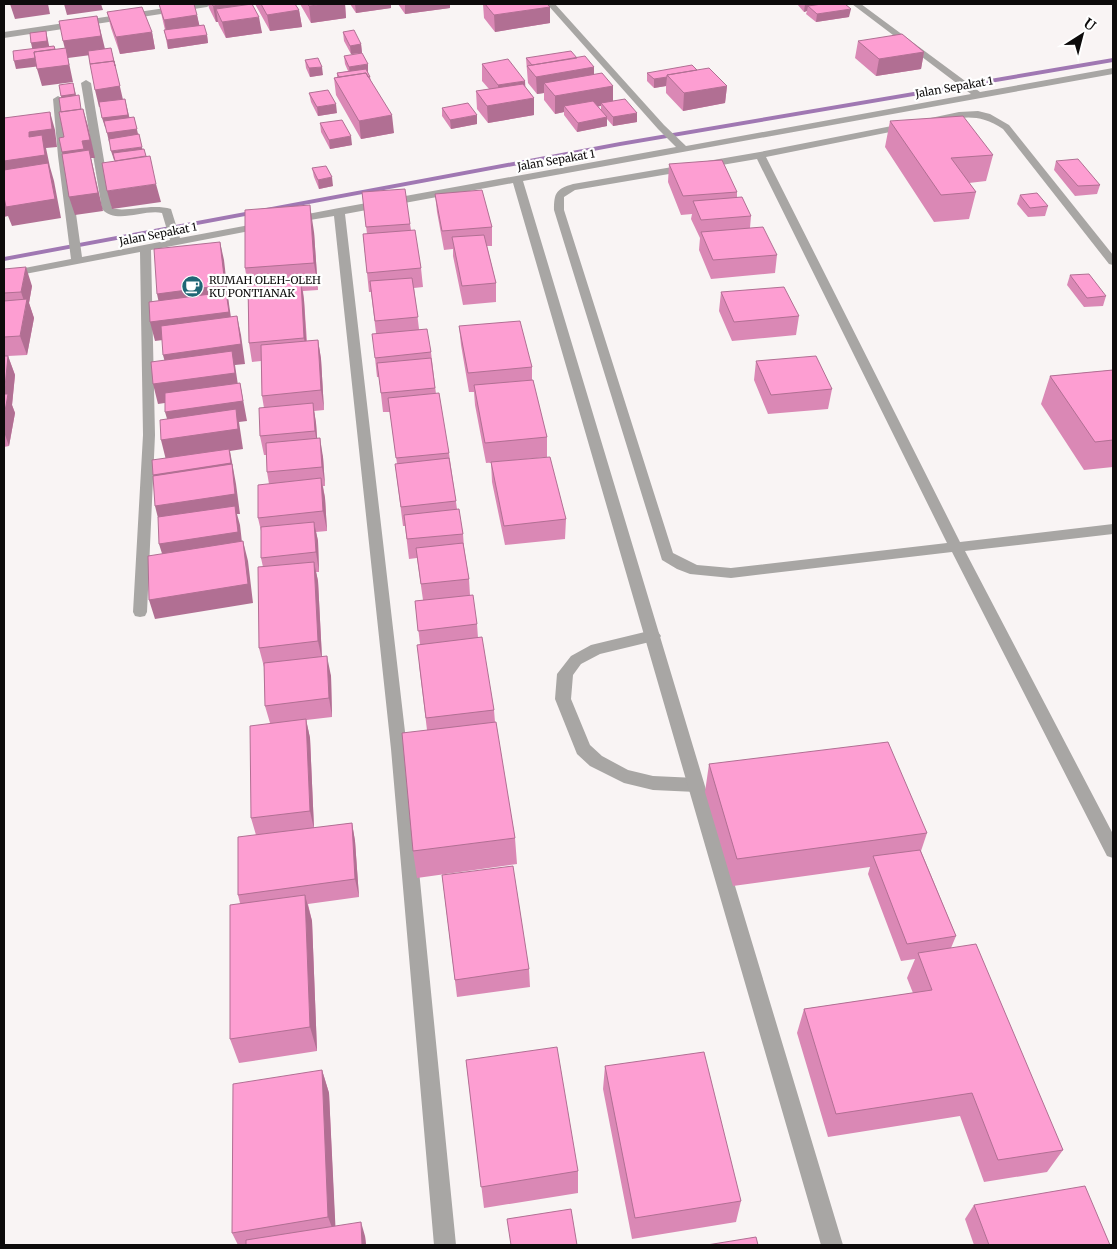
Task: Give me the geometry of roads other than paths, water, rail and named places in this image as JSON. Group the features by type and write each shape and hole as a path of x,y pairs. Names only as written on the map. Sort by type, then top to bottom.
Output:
{"street":[{"path":"4,35 207,4"},
{"path":"551,4 661,127 684,149"},
{"path":"856,4 978,95"},
{"name":"Jalan Sepakat 1","path":"4,274 145,249 174,238 276,223 1113,71"},
{"path":"86,83 107,209 115,214 162,208 167,211 174,238"},
{"path":"58,99 77,262"},
{"path":"1113,262 1006,127 995,118 983,114 971,113 760,155 574,187 565,190 559,196 559,210 667,556 679,565 693,571 731,573 1113,529"},
{"path":"760,155 956,547 1113,851"},
{"path":"517,180 832,1245"},
{"path":"339,211 399,749 445,1245"},
{"path":"140,612 149,435 145,249"},
{"path":"653,636 596,649 576,660 565,674 563,699 583,750 596,761 624,776 653,783 696,785"}],"waterway":[{"path":"4,259 620,144 1113,60"}],"place":[{"name":"RUMAH OLEH-OLEH KU PONTIANAK","path":"193,286"}]}
